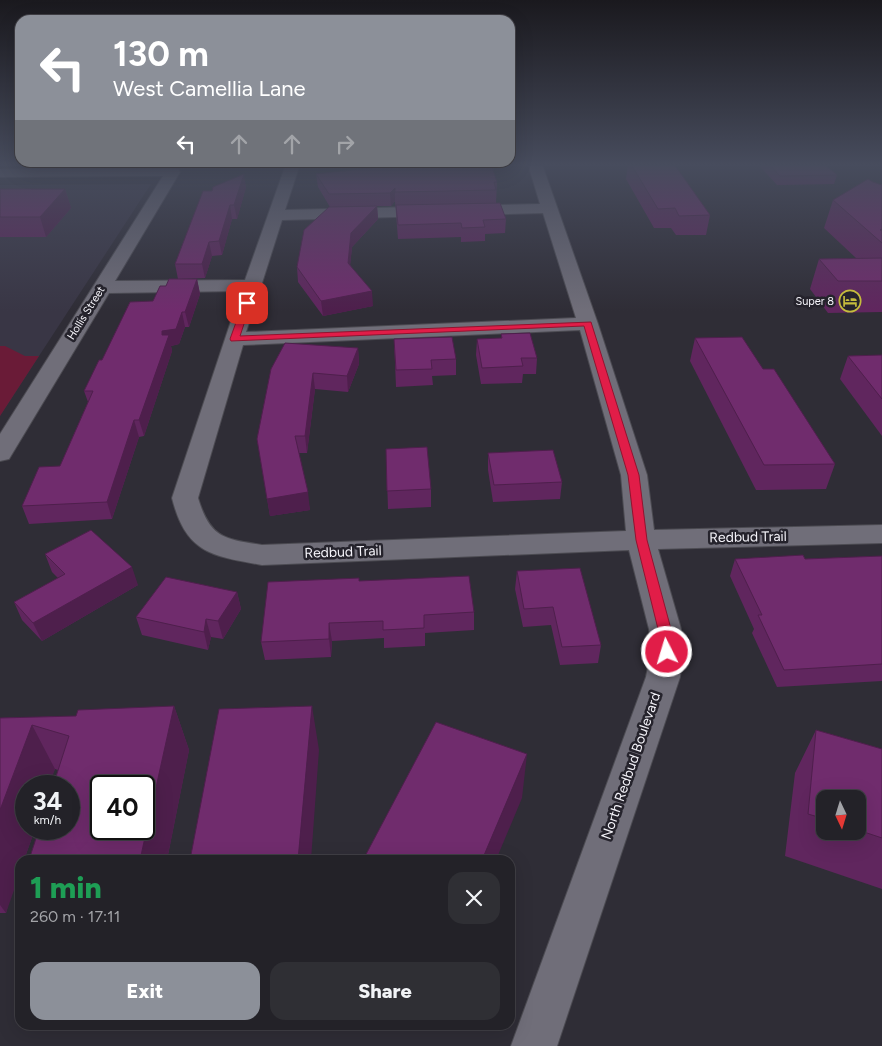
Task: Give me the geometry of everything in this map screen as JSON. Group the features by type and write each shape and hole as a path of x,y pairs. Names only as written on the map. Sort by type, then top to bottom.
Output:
{"street":[{"name":"Hollis Street","path":"0,454 148,213"},
{"path":"276,215 362,213"},
{"name":"North Redbud Boulevard","path":"534,1046 663,677 667,652 665,629 641,540 634,475 552,213"},
{"name":"Redbud Trail","path":"276,215 234,339 185,498 188,513 196,530 210,543 232,551 262,555 641,540 882,534"},
{"path":"102,287 254,284"},
{"path":"234,339 588,324"}],"shaded area":[{"path":"0,213 132,213 39,356 0,416"},
{"path":"0,346 5,346 25,356 39,356 0,416"}],"building":[{"path":"0,213 44,213 40,217 0,217"},
{"path":"195,213 228,213 219,241 209,242 202,264 175,264"},
{"path":"323,213 370,213 351,233 348,263 372,291 321,301 297,267 304,230"},
{"path":"397,213 504,213 506,219 483,220 485,227 462,228 461,223 398,225"},
{"path":"677,213 708,213 710,215 679,216"},
{"path":"848,213 882,213 882,229 880,230 882,230 882,243"},
{"path":"882,258 882,281 838,281 819,259"},
{"path":"169,279 197,279 185,312 182,312 176,329 162,331 162,335 169,335 139,420 134,420 107,502 22,506 39,467 60,466 93,391 84,391 99,360 102,360 130,302 153,301 160,286 166,286"},
{"path":"530,333 537,358 521,358 523,366 482,368 477,339 502,338 501,334"},
{"path":"452,337 456,359 431,360 432,369 396,370 394,339"},
{"path":"742,337 763,369 774,369 835,464 764,465 695,338"},
{"path":"285,343 358,348 347,376 313,373 305,436 295,436 308,492 267,499 257,439 271,369"},
{"path":"882,355 882,399 848,356"},
{"path":"427,447 431,489 387,491 386,449"},
{"path":"553,450 562,482 494,485 488,453"},
{"path":"91,530 132,567 33,623 14,602 65,574 45,554"},
{"path":"803,555 805,559 882,556 882,664 784,670 758,615 762,615 735,559"},
{"path":"580,568 601,645 562,647 553,607 524,609 517,571"},
{"path":"469,576 474,612 424,615 424,628 383,630 383,621 329,623 329,639 261,642 268,582 359,578 359,581"},
{"path":"166,577 237,592 218,621 206,619 204,632 136,617"},
{"path":"174,706 155,792 155,775 90,775 90,840 144,840 141,855 31,855 35,840 80,840 80,775 57,775 69,736 32,725 0,810 0,718 76,716 78,710"},
{"path":"312,706 298,855 191,855 219,709"},
{"path":"436,722 527,754 484,855 366,855"},
{"path":"816,730 882,749 882,838 866,833 866,790 816,790 816,816 808,814"}],"place":[{"name":"Super 8","path":"850,301"}],"route":[{"path":"247,303 234,339 588,324 634,475 641,540 665,629 667,652"}]}
